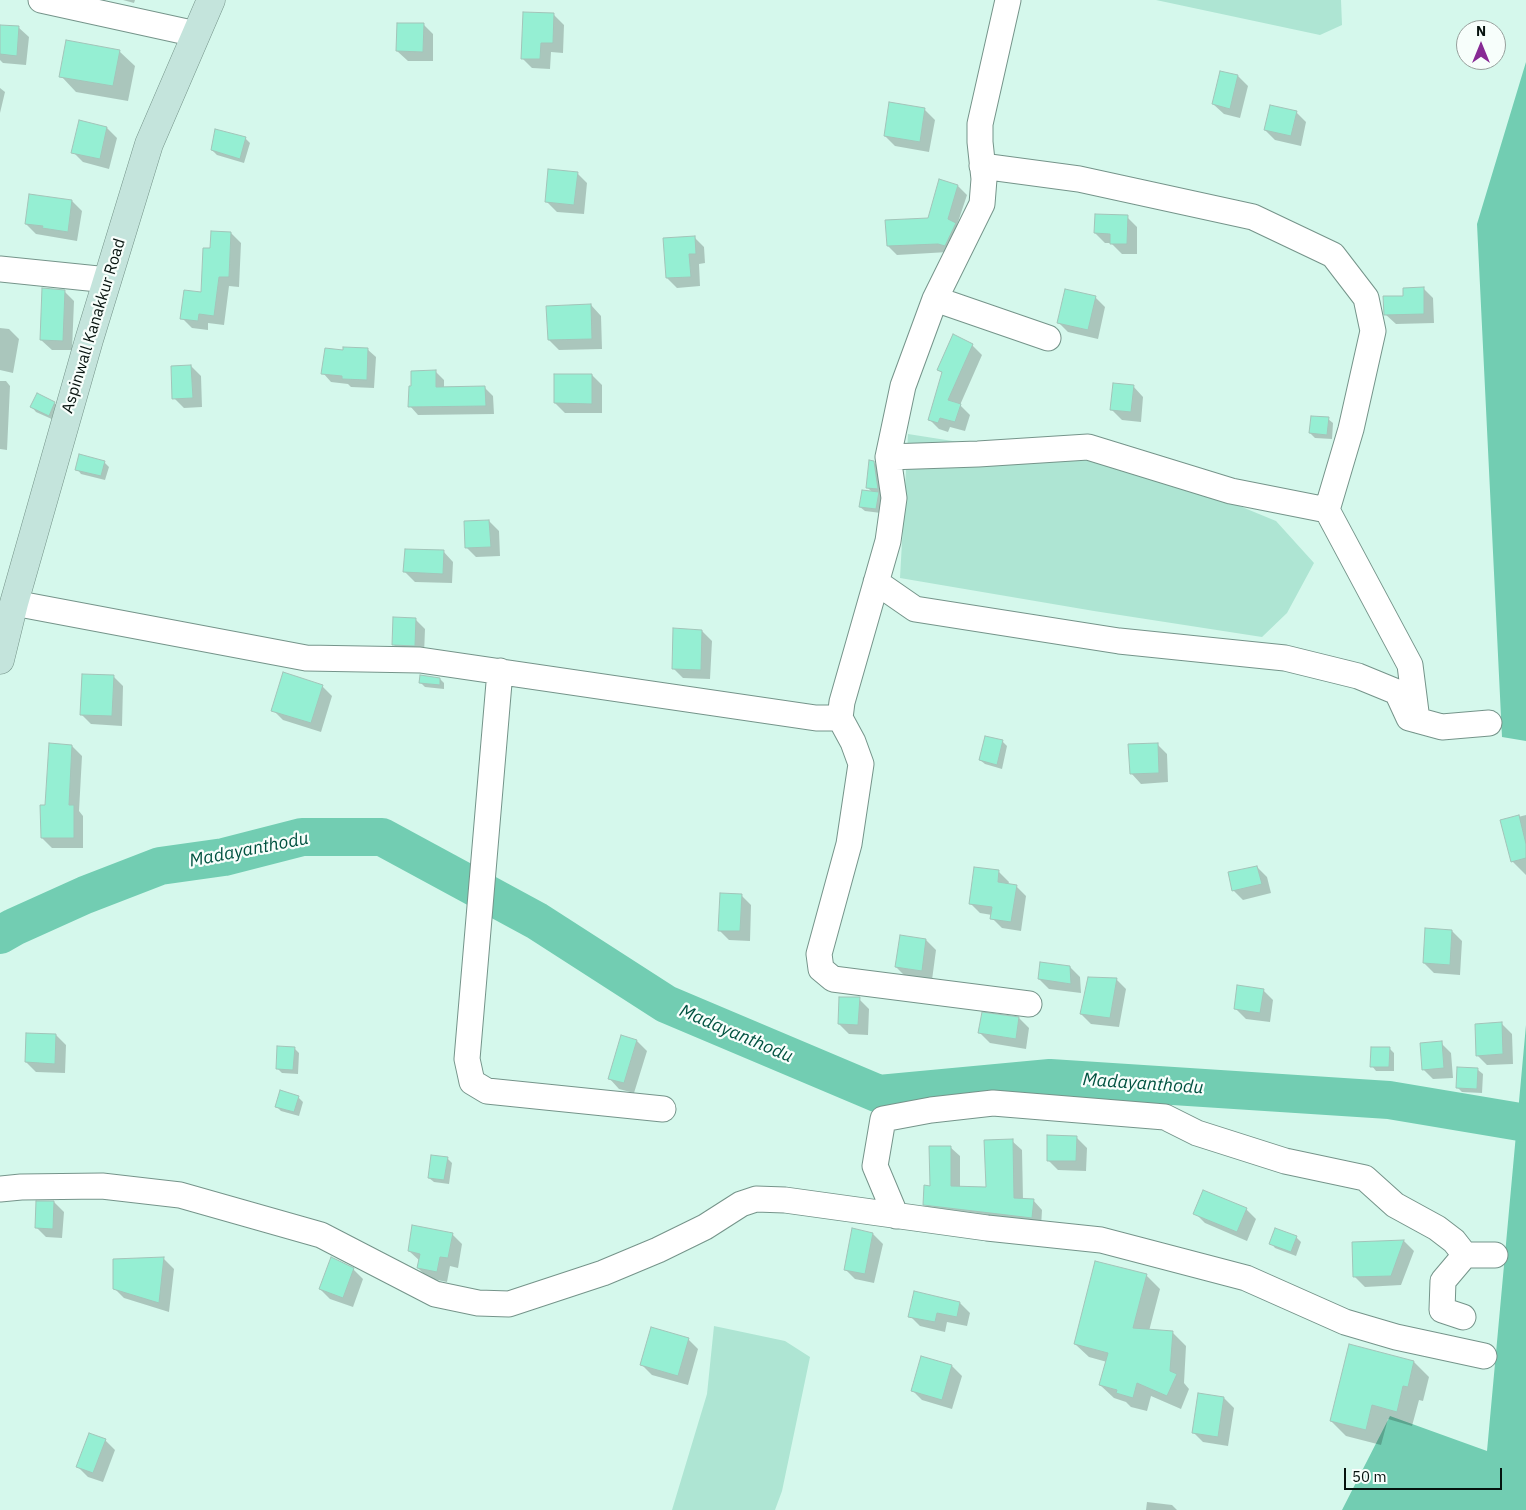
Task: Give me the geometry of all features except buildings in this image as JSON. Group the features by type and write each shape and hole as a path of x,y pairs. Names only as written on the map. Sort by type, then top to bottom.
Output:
{"main road":[{"name":"Aspinwall Kanakkur Road","path":"0,660 14,603 89,340 149,144 211,0"}],"street":[{"path":"41,0 196,34"},
{"path":"1008,0 980,124 984,179 982,204 935,299 903,386 888,457 894,498 888,541 842,702 840,718 853,742 861,764 849,844 819,954 821,968 833,979 1029,1004"},
{"path":"982,166 1079,179 1252,217 1333,255 1366,298 1373,331 1351,429 1327,510 1410,665 1417,720"},
{"path":"0,269 108,280"},
{"path":"935,299 1048,338"},
{"path":"888,457 978,454 1088,446 1231,491 1327,510"},
{"path":"876,582 915,609 1119,641 1285,658 1349,674 1397,692 1409,718 1442,727 1489,723"},
{"path":"14,603 306,658 420,660 816,718 840,718"},
{"path":"500,671 467,1059 472,1082 487,1091 663,1109"},
{"path":"896,1216 875,1166 883,1119 931,1110 993,1102 1165,1117 1197,1133 1285,1161 1366,1178 1395,1205 1437,1228 1454,1241 1465,1255"},
{"path":"0,1189 102,1186 180,1195 321,1235 435,1294 478,1303 509,1304 603,1273 666,1246 705,1227 741,1204 756,1198 785,1200 986,1228 1101,1240 1246,1278 1345,1322 1396,1337 1484,1356"},
{"path":"1463,1317 1442,1310 1443,1281 1465,1255 1495,1255"}],"shaded area":[{"path":"1156,0 1341,0 1342,25 1320,35"},
{"path":"1526,62 1526,741 1502,737 1477,224"},
{"path":"908,434 1016,451 1118,456 1276,521 1314,563 1287,613 1262,637 900,578"},
{"path":"1526,1025 1526,1510 1342,1510 1390,1416 1487,1451"},
{"path":"714,1326 785,1341 810,1357 782,1491 775,1510 672,1510 707,1394"}],"waterway":[{"name":"Madayanthodu","path":"0,935 85,895 160,866 224,857 302,837 382,837 537,921 666,1004 879,1094 1050,1078 1389,1100 1526,1123"}]}
